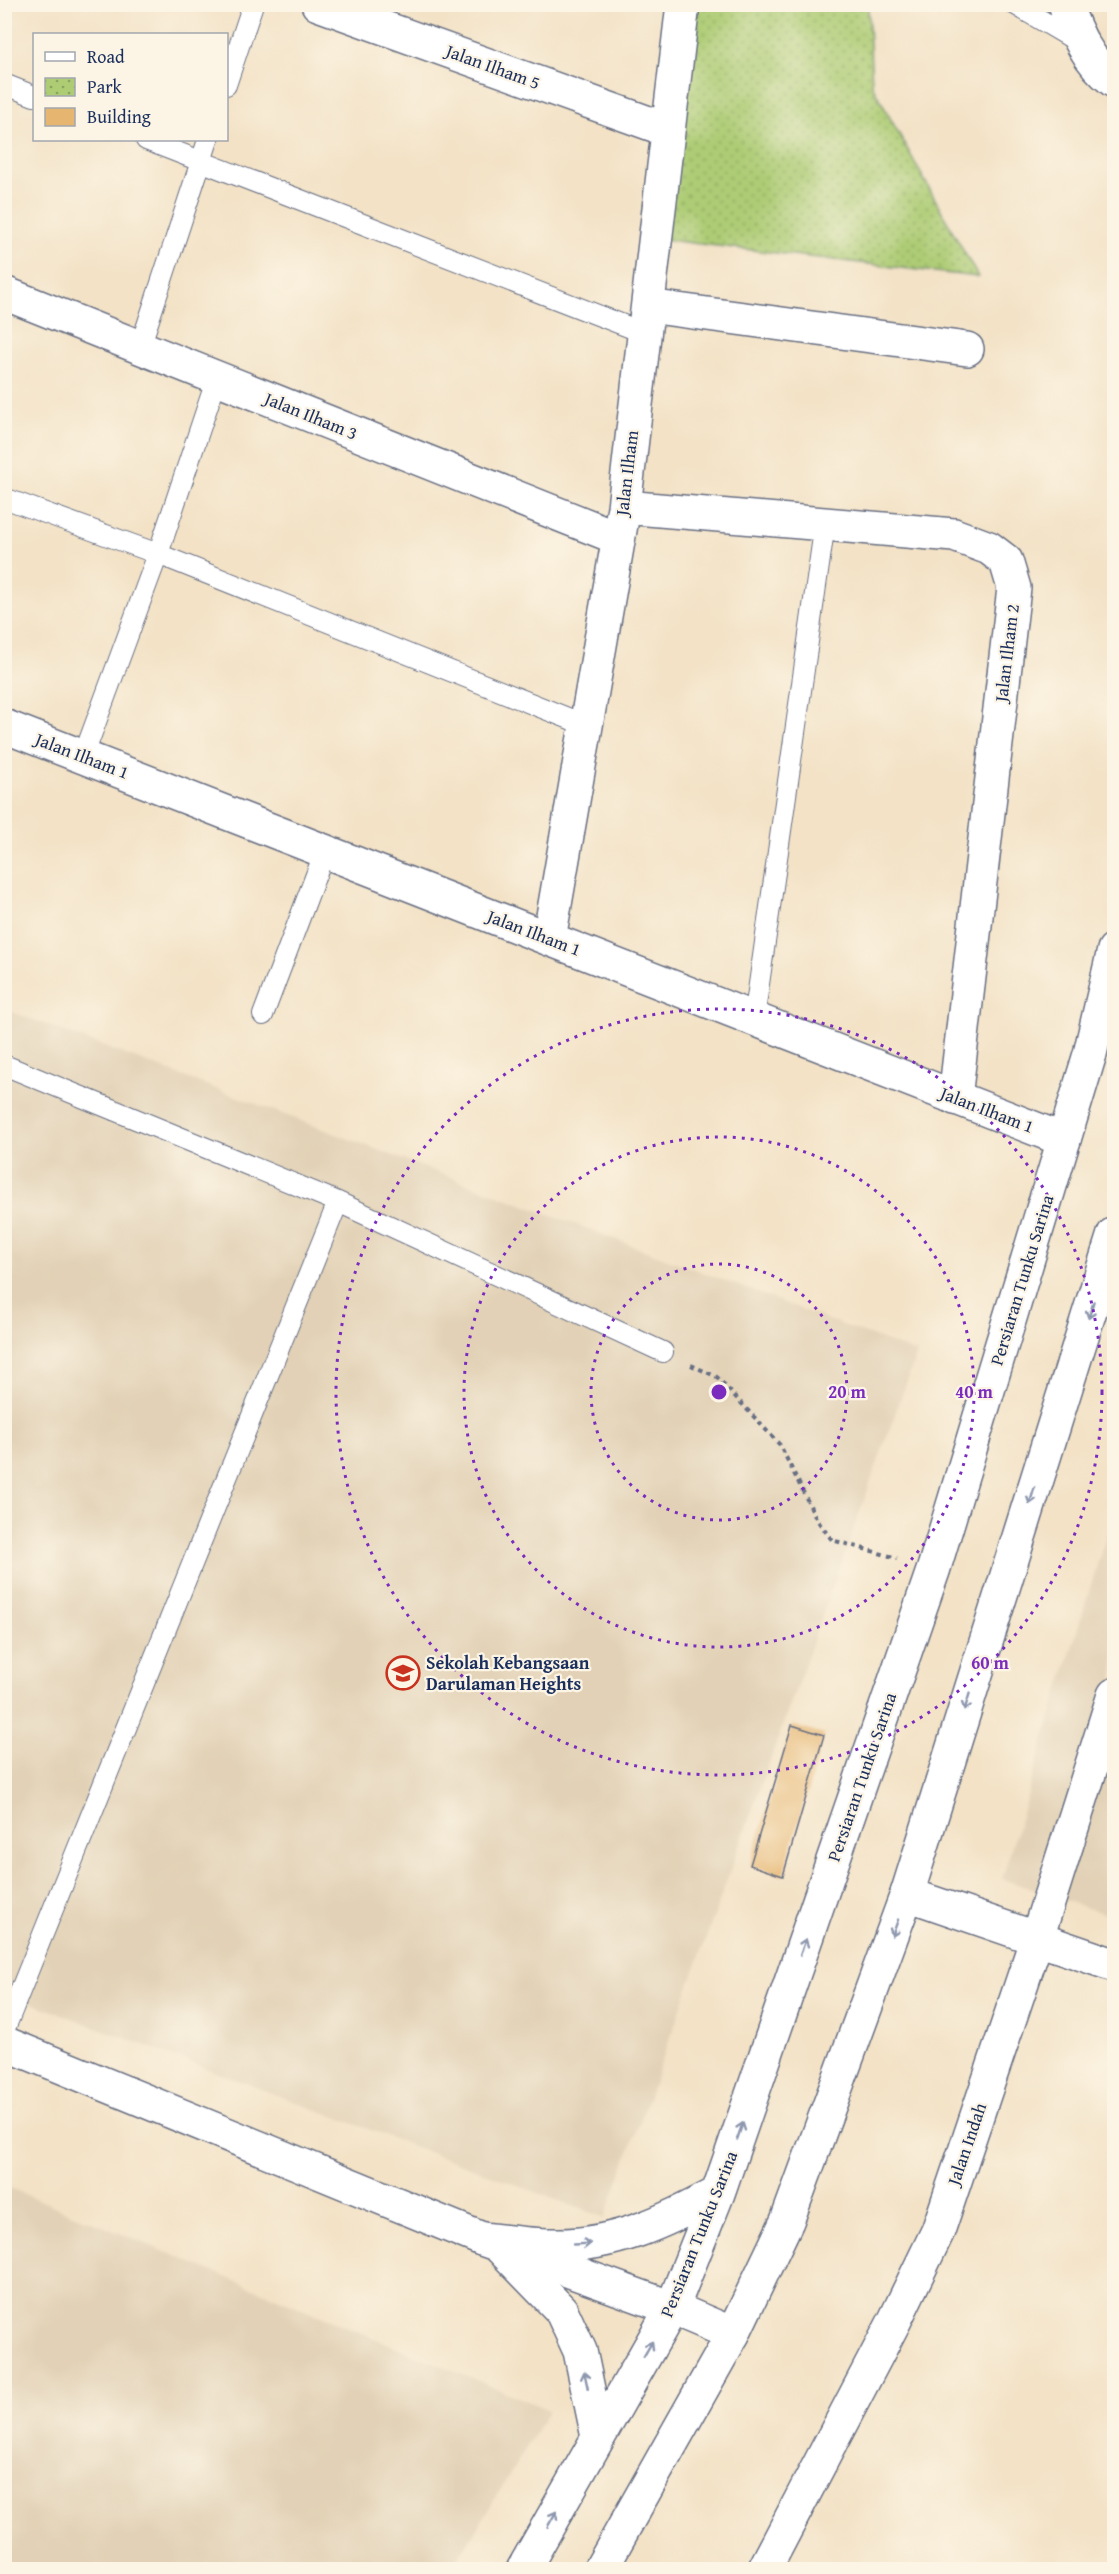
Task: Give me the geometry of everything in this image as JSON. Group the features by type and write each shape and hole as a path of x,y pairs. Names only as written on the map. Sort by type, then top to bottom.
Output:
{"street":[{"name":"Jalan Ilham 5","path":"318,4 668,130"},
{"name":"Jalan Ilham","path":"549,939 621,523 683,4"},
{"path":"1065,4 1080,43 1107,76 1114,81"},
{"name":"Jalan Ilham 3","path":"4,293 218,378 621,523"},
{"path":"646,320 967,349"},
{"name":"Jalan Ilham 2","path":"621,523 825,523 954,535 989,548 1006,561 1014,588 955,1098"},
{"name":"Jalan Ilham 1","path":"4,726 1064,1140"},
{"name":"Persiaran Tunku Sarina","path":"523,2570 672,2308 718,2193 934,1568 1090,1054 1114,950"},
{"path":"600,2570 733,2334 787,2221 907,1894 1114,1234"},
{"name":"Jalan Indah","path":"764,2570 894,2322 938,2231 1113,1708"},
{"path":"907,1894 1114,1965"},
{"path":"4,2043 490,2242 672,2308 733,2334"},
{"path":"490,2242 552,2246 592,2243 633,2233 662,2222 718,2193"},
{"path":"490,2242 561,2310 580,2351 598,2437"}],"lane":[{"path":"228,79 253,4"},
{"path":"1014,4 1080,43"},
{"path":"4,84 33,96"},
{"path":"149,141 646,320"},
{"path":"140,347 208,141"},
{"path":"83,757 158,554 218,378"},
{"path":"4,498 158,554 585,725"},
{"path":"754,1019 825,523"},
{"path":"263,1016 325,851"},
{"path":"4,1065 338,1202 663,1352"},
{"path":"4,2031 338,1202"}],"path":[{"path":"663,1352 717,1377 780,1445 817,1520 832,1540 934,1568"}],"shaded area":[{"name":"Sekolah Kebangsaan Darulaman Heights","path":"4,1009 917,1353 605,2218 5,1993"},
{"path":"1114,1509 1114,1917 1002,1879"},
{"path":"5,2186 549,2410 452,2569 5,2569"}],"green space":[{"path":"685,5 868,5 872,85 978,277 659,239"}],"building":[{"path":"792,1725 824,1735 783,1876 750,1865"}],"place":[{"name":"Sekolah Kebangsaan Darulaman Heights","path":"403,1673"}]}
